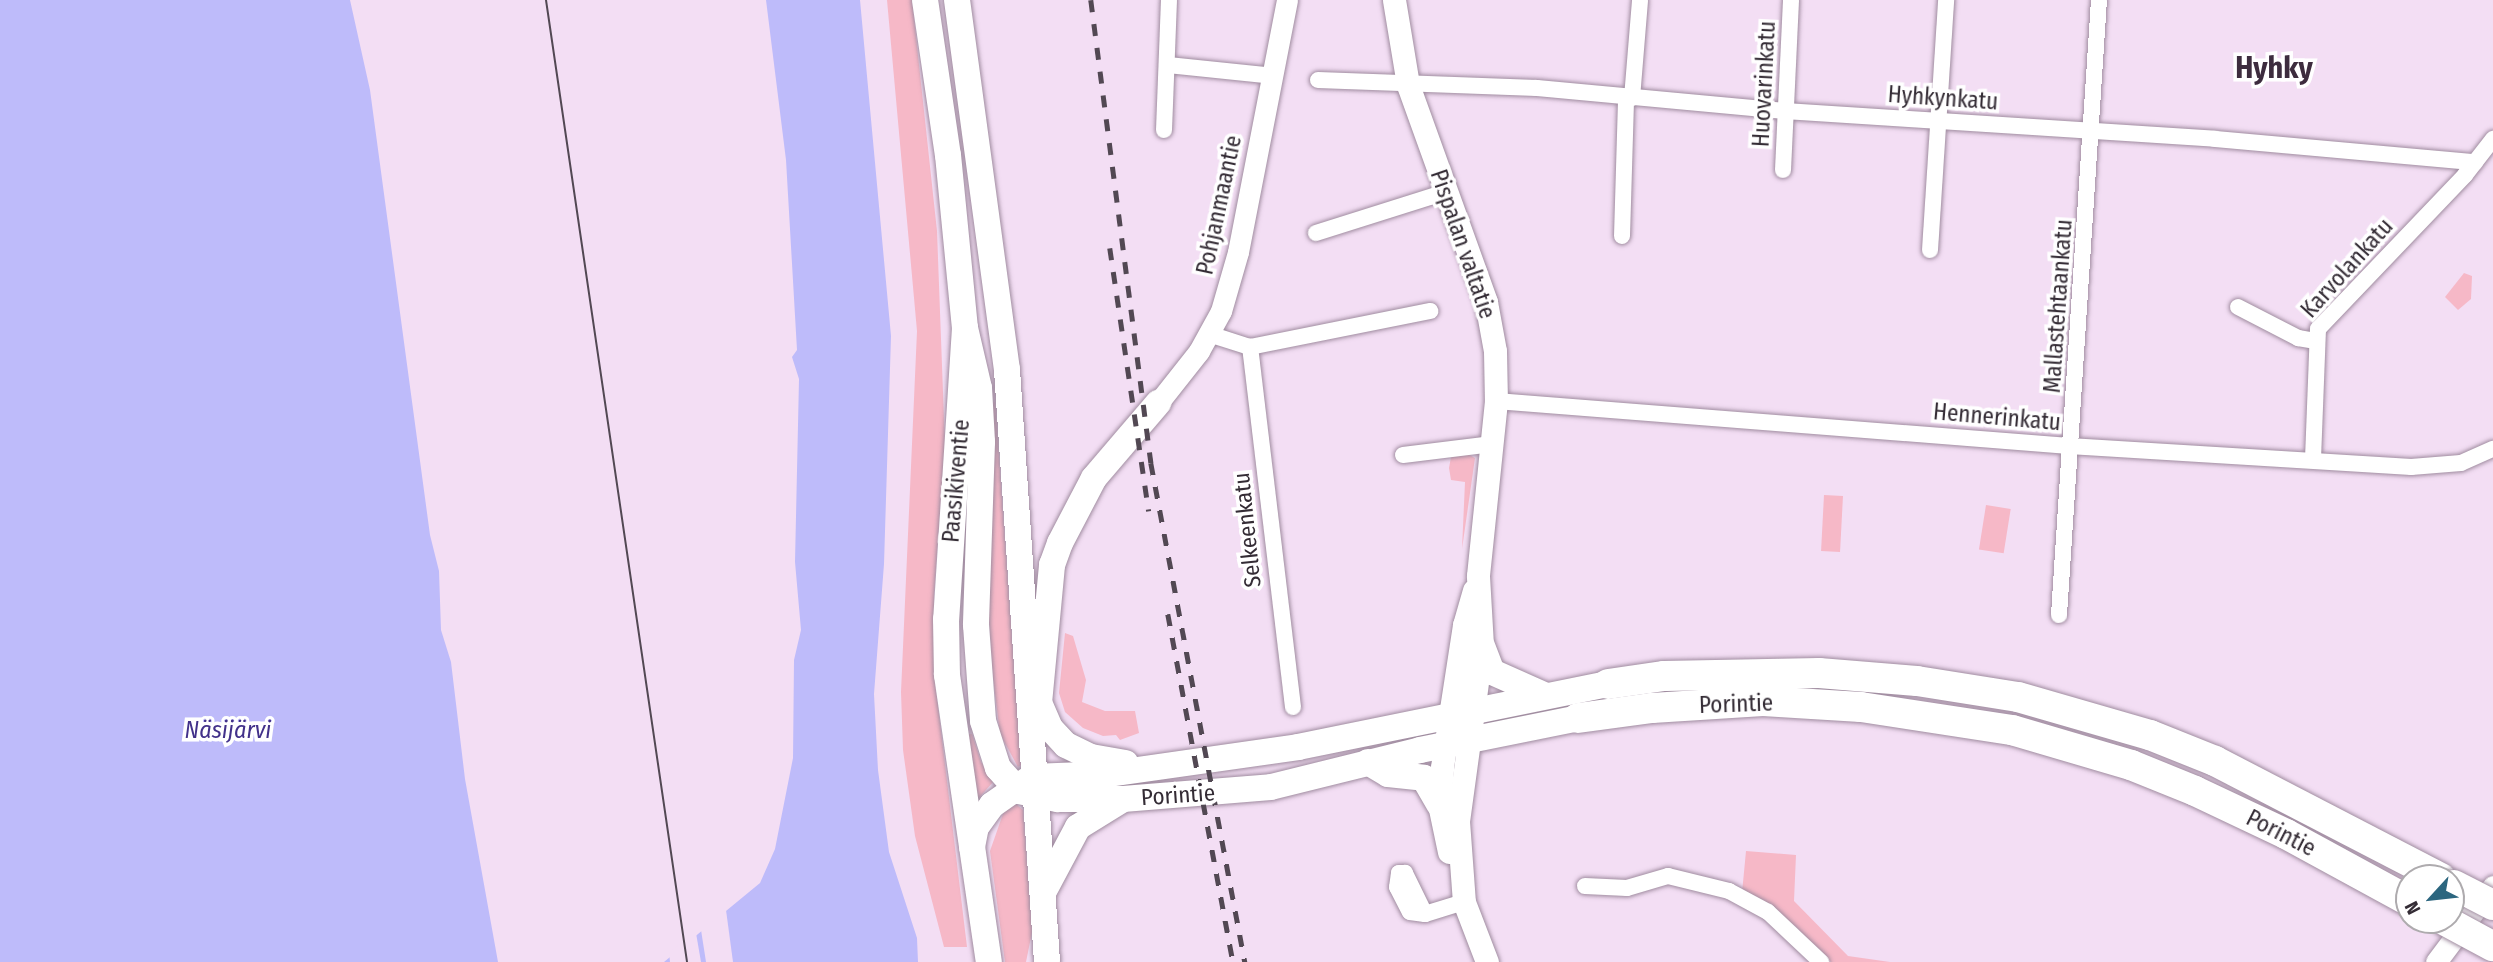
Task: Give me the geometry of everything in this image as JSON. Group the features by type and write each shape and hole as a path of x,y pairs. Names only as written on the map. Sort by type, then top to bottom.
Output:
{"highway":[{"name":"Paasikiventie","path":"925,0 948,155 965,328 946,618 947,676 989,962"},
{"path":"957,0 1007,370 1031,735"},
{"path":"965,328 979,388 982,442 976,625 983,721 998,768 1026,787"},
{"path":"1047,962 1045,889 1026,787 1031,735 1039,705 1052,565 1084,493 1158,403"},
{"path":"1482,646 1492,672 1544,695"},
{"path":"1024,659 1039,705 1050,728 1069,748 1091,757 1152,766"},
{"name":"Porintie","path":"1152,766 1298,747 1544,695 1664,676 1819,673 1917,681 2018,697 2150,735 2215,761 2414,864"},
{"name":"Porintie","path":"1026,787 1123,799 1272,787 1456,742 1578,718 1652,708 1763,701 1861,707 2012,730 2131,765 2195,791 2287,834 2395,893"},
{"path":"1368,762 1388,774 1423,778 1439,804"},
{"path":"971,853 976,827 1026,787 1152,766"},
{"path":"1045,889 1078,827 1123,799"},
{"name":"Porintie","path":"2465,890 2493,905"},
{"path":"2465,931 2493,946"}],"main road":[{"name":"Pispalan valtatie","path":"1394,0 1408,85 1491,322 1496,401 1478,576 1482,646 1461,713 1439,804 1463,897 1487,962"},
{"name":"Pispalan valtatie","path":"1461,713 1464,625 1478,576"},
{"name":"Pispalan valtatie","path":"1456,742 1463,897"}],"street":[{"path":"1164,130 1169,0"},
{"name":"Pohjanmaantie","path":"1158,403 1209,334 1221,311 1238,252 1287,0"},
{"path":"1622,236 1629,98 1640,0"},
{"name":"Huovarinkatu","path":"1783,170 1791,0"},
{"path":"1930,250 1947,0"},
{"name":"Mallastehtaankatu","path":"2059,615 2093,132 2099,0"},
{"path":"1168,65 1274,76"},
{"name":"Hyhkynkatu","path":"1318,80 1537,88 1785,111 1940,120 2475,162"},
{"name":"Karvolankatu","path":"2313,459 2315,341 2318,329 2475,162 2493,139"},
{"path":"1316,233 1446,192"},
{"path":"2238,307 2298,338 2315,341"},
{"path":"1209,334 1250,347 1430,311"},
{"name":"Selkeenkatu","path":"1250,347 1293,707"},
{"name":"Hennerinkatu","path":"1496,401 2069,446 2438,467 2493,449"},
{"path":"1403,455 1492,444"},
{"path":"1585,886 1626,888 1668,876 1728,891 1768,912 1821,962"},
{"path":"2436,962 2493,886"},
{"path":"1425,914 1463,897"}],"shaded area":[{"path":"887,0 912,0 937,231 945,446 934,594 934,673 967,947 944,947 915,836 903,750 901,692 917,331"},
{"path":"2464,273 2472,276 2471,299 2458,310 2445,297"},
{"path":"995,402 1021,765 1018,767 1000,734 992,669 987,583 988,403"},
{"path":"1462,451 1475,458 1462,549 1465,482 1451,480 1449,468 1451,457"},
{"path":"1824,495 1843,496 1840,552 1821,551"},
{"path":"1986,505 2011,509 2004,553 1979,549"},
{"path":"1065,633 1073,636 1086,680 1082,702 1105,711 1135,711 1139,733 1120,740 1116,735 1103,736 1083,728 1065,712 1059,693"},
{"path":"967,734 972,734 981,762 994,781 977,800"},
{"path":"1016,804 1023,810 1032,932 1026,962 1005,962 990,851 1004,811"},
{"path":"1746,851 1796,855 1794,901 1848,956 1890,962 1831,962 1795,926 1742,893"}],"water":[{"name":"Näsijärvi","path":"0,0 350,0 370,90 430,535 439,571 441,630 451,662 465,779 498,962 0,962"},
{"path":"766,0 860,0 891,336 884,564 874,694 878,770 889,852 917,938 918,962 664,962 760,883 775,849 793,758 794,660 801,630 795,562 799,379 792,357 797,350 786,160"}],"pier":[{"path":"726,910 733,962 706,962 701,930"},
{"path":"696,933 701,962 670,962 669,952"}],"tram line":[{"path":"546,0 687,962"}],"railway":[{"path":"1091,0 1151,463 1245,962"},
{"path":"1110,248 1149,511"},
{"path":"1168,614 1233,962"}],"district":[{"name":"Hyhky","path":"2274,68"}]}
